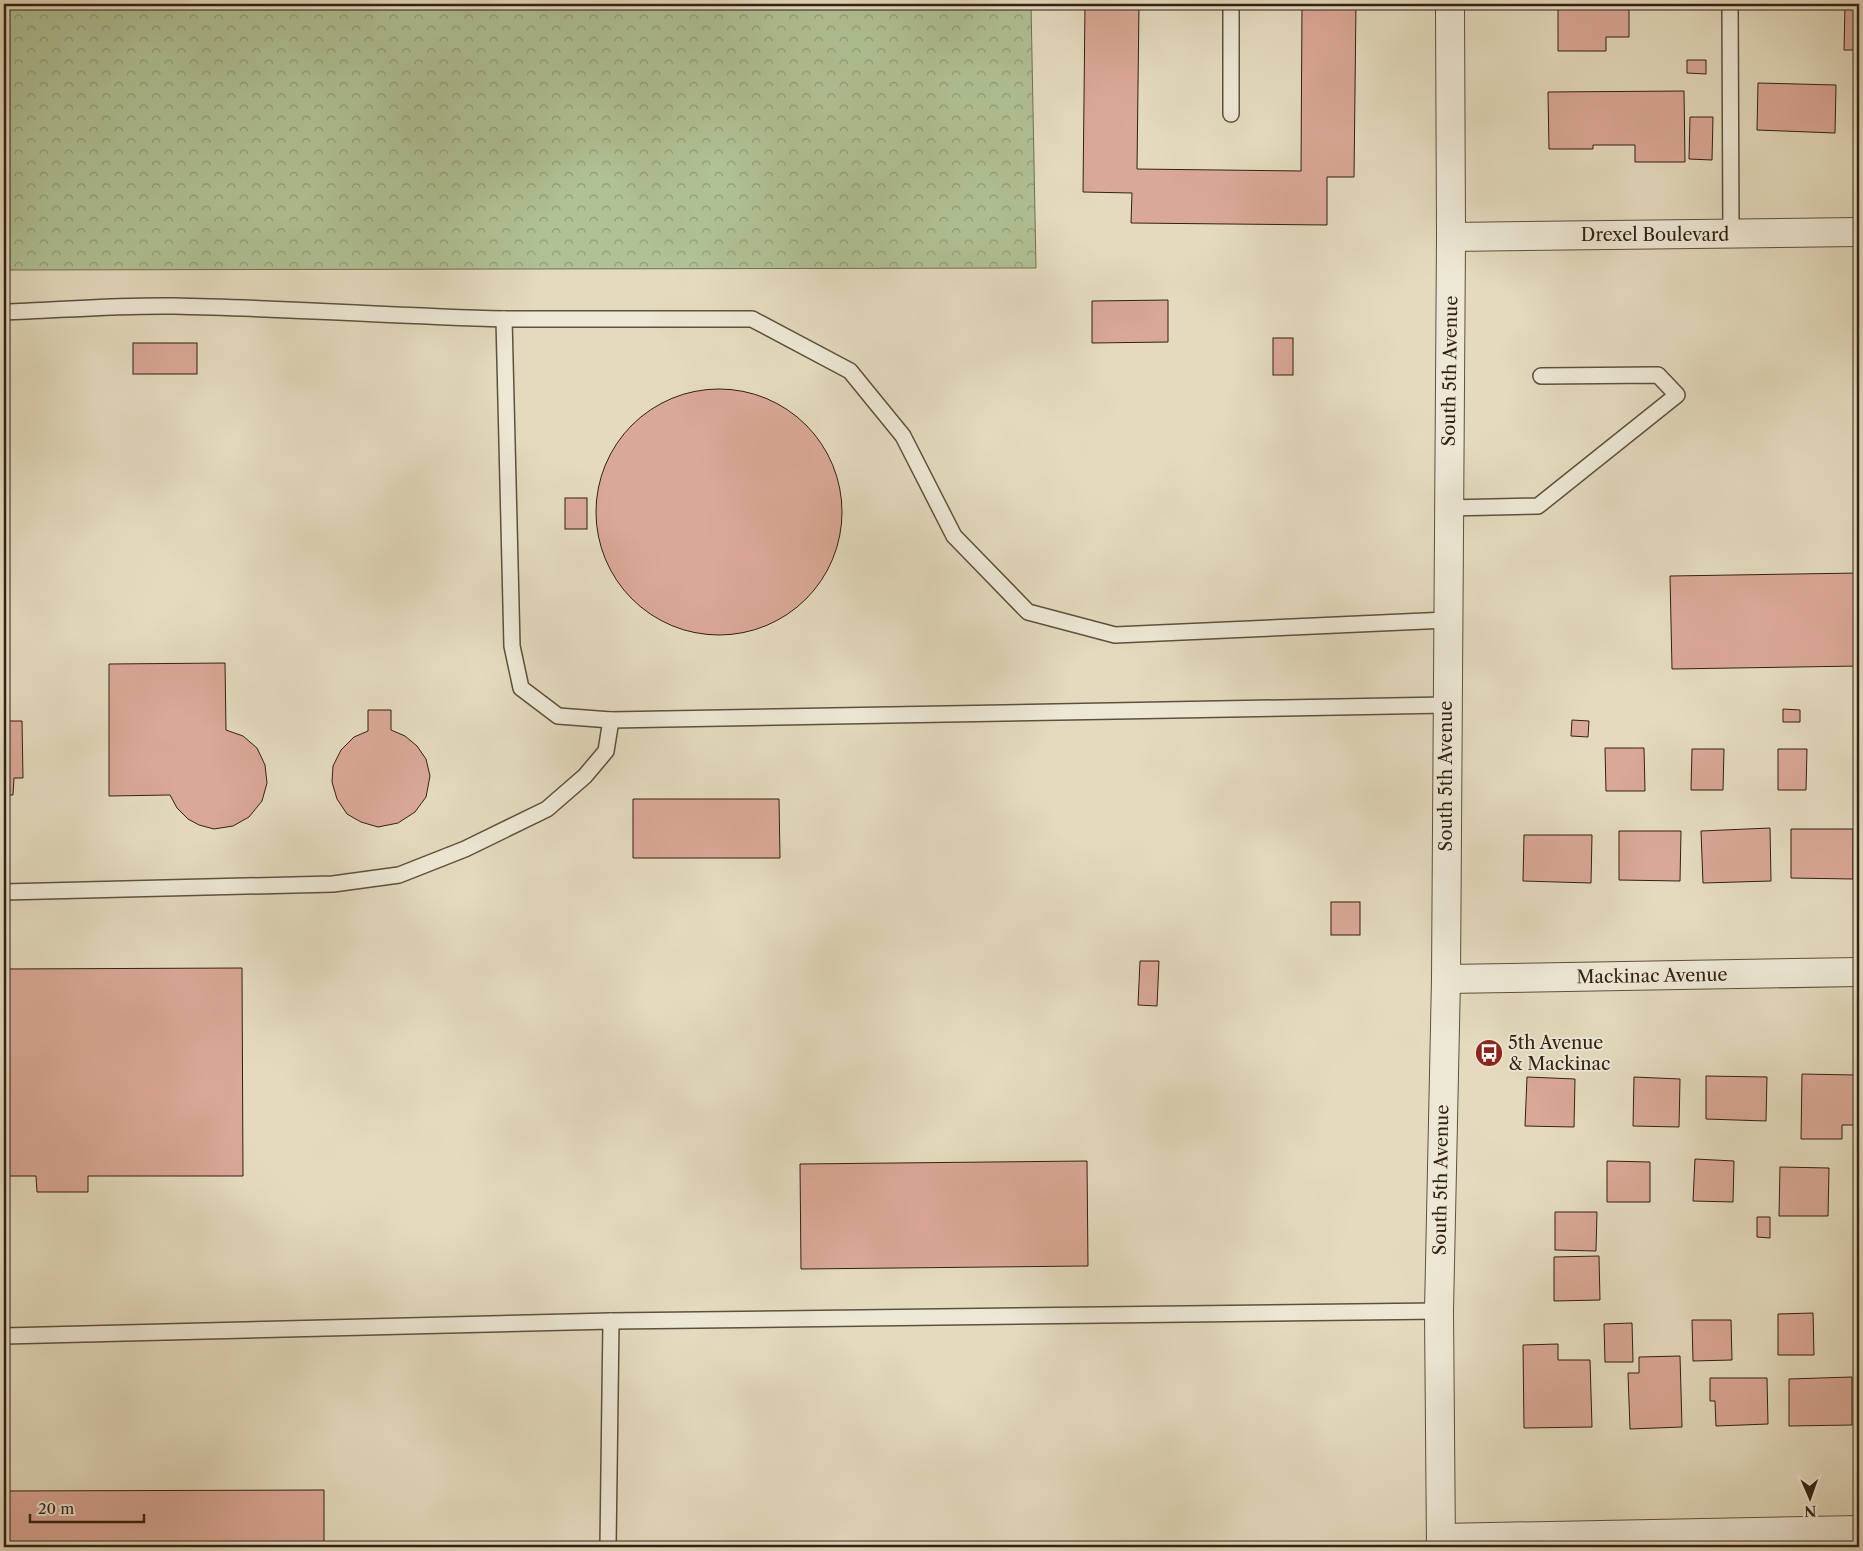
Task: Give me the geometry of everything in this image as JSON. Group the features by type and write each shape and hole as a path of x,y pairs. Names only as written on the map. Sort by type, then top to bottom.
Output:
{"street":[{"name":"South 5th Avenue","path":"1441,1543 1439,1311 1446,978 1446,705 1451,237 1450,4"},
{"name":"Drexel Boulevard","path":"1451,237 1859,232"},
{"name":"Mackinac Avenue","path":"1446,978 1859,972"},
{"path":"1441,1543 1721,1540 1859,1530"}],"lane":[{"path":"1231,4 1232,114"},
{"path":"1730,4 1731,235"},
{"path":"4,312 172,306 338,310 504,319 752,319 850,371 903,436 954,536 1028,612 1115,635 1447,620"},
{"path":"504,319 512,646 520,688 558,716 611,720 1446,705"},
{"path":"1448,508 1538,506 1676,396 1658,375 1542,376"},
{"path":"4,892 333,884 399,875 465,850 548,809 585,776 606,751 611,720"},
{"path":"4,1336 611,1321 1439,1311"},
{"path":"608,1547 611,1321"}],"green space":[{"path":"4,4 1031,4 1036,268 4,270"}],"building":[{"path":"1085,4 1139,4 1137,169 1301,171 1302,4 1356,4 1354,177 1327,177 1327,225 1131,223 1132,193 1083,192"},
{"path":"1558,4 1629,4 1629,37 1606,37 1606,51 1558,51"},
{"path":"1845,6 1859,6 1859,50 1844,50"},
{"path":"1687,60 1706,60 1706,74 1687,73"},
{"path":"1758,83 1836,85 1835,133 1757,130"},
{"path":"1684,91 1685,162 1635,162 1635,145 1593,145 1593,149 1549,149 1548,92"},
{"path":"1690,117 1713,117 1712,160 1689,159"},
{"path":"1168,300 1168,342 1092,343 1092,301"},
{"path":"1273,338 1293,338 1293,375 1273,375"},
{"path":"133,343 197,343 197,374 133,374"},
{"path":"731,389 755,394 777,403 788,409 806,425 822,443 833,465 840,488 842,512 840,536 833,559 822,581 806,599 788,615 755,630 731,635 707,635 683,630 650,615 616,581 605,559 598,536 596,500 601,476 616,443 650,409 672,398 695,391"},
{"path":"565,498 587,498 587,529 565,529"},
{"path":"1859,573 1859,666 1672,669 1670,576"},
{"path":"225,663 226,730 243,736 257,748 265,765 267,783 262,801 249,817 233,826 214,829 199,825 188,819 177,808 170,795 109,796 109,664"},
{"path":"1783,709 1800,710 1800,722 1783,722"},
{"path":"368,710 391,710 391,730 405,736 417,746 426,759 430,776 426,797 415,812 398,823 378,827 361,822 347,814 337,799 332,782 333,766 341,750 354,737 368,731"},
{"path":"1572,720 1589,721 1588,737 1571,736"},
{"path":"4,721 22,721 23,778 14,778 13,795 4,795"},
{"path":"1605,748 1644,748 1645,791 1606,791"},
{"path":"1692,749 1724,749 1723,790 1691,790"},
{"path":"1778,749 1807,749 1806,790 1778,790"},
{"path":"633,799 779,799 780,858 633,858"},
{"path":"1770,828 1771,881 1703,883 1701,831"},
{"path":"1791,829 1853,829 1853,879 1791,878"},
{"path":"1619,831 1681,831 1680,881 1619,880"},
{"path":"1524,835 1592,835 1591,883 1523,881"},
{"path":"1331,902 1360,902 1360,935 1331,935"},
{"path":"1140,961 1159,961 1157,1006 1138,1005"},
{"path":"242,968 243,1176 88,1176 88,1192 37,1192 36,1176 4,1176 4,969"},
{"path":"1802,1074 1855,1075 1855,1125 1842,1125 1842,1139 1801,1139"},
{"path":"1706,1076 1767,1077 1766,1121 1706,1119"},
{"path":"1527,1077 1575,1079 1574,1127 1525,1126"},
{"path":"1634,1077 1680,1079 1679,1127 1633,1126"},
{"path":"1695,1159 1734,1161 1733,1202 1693,1201"},
{"path":"1087,1161 1088,1266 801,1269 800,1164"},
{"path":"1607,1161 1650,1162 1650,1202 1607,1202"},
{"path":"1780,1167 1829,1168 1828,1216 1779,1216"},
{"path":"1555,1212 1597,1212 1596,1251 1555,1250"},
{"path":"1757,1217 1770,1217 1770,1238 1757,1237"},
{"path":"1599,1256 1600,1300 1554,1301 1554,1257"},
{"path":"1813,1313 1814,1355 1778,1355 1778,1314"},
{"path":"1692,1320 1731,1320 1732,1360 1693,1361"},
{"path":"1632,1323 1633,1362 1605,1362 1604,1324"},
{"path":"1558,1344 1558,1360 1590,1360 1592,1427 1524,1428 1523,1345"},
{"path":"1680,1356 1682,1427 1630,1429 1628,1373 1639,1373 1639,1357"},
{"path":"1852,1377 1852,1425 1789,1426 1789,1379"},
{"path":"1710,1378 1767,1378 1768,1424 1716,1426 1715,1401 1710,1401"},
{"path":"324,1490 324,1547 4,1547 4,1491"}],"place":[{"name":"5th Avenue & Mackinac","path":"1489,1053"}]}
